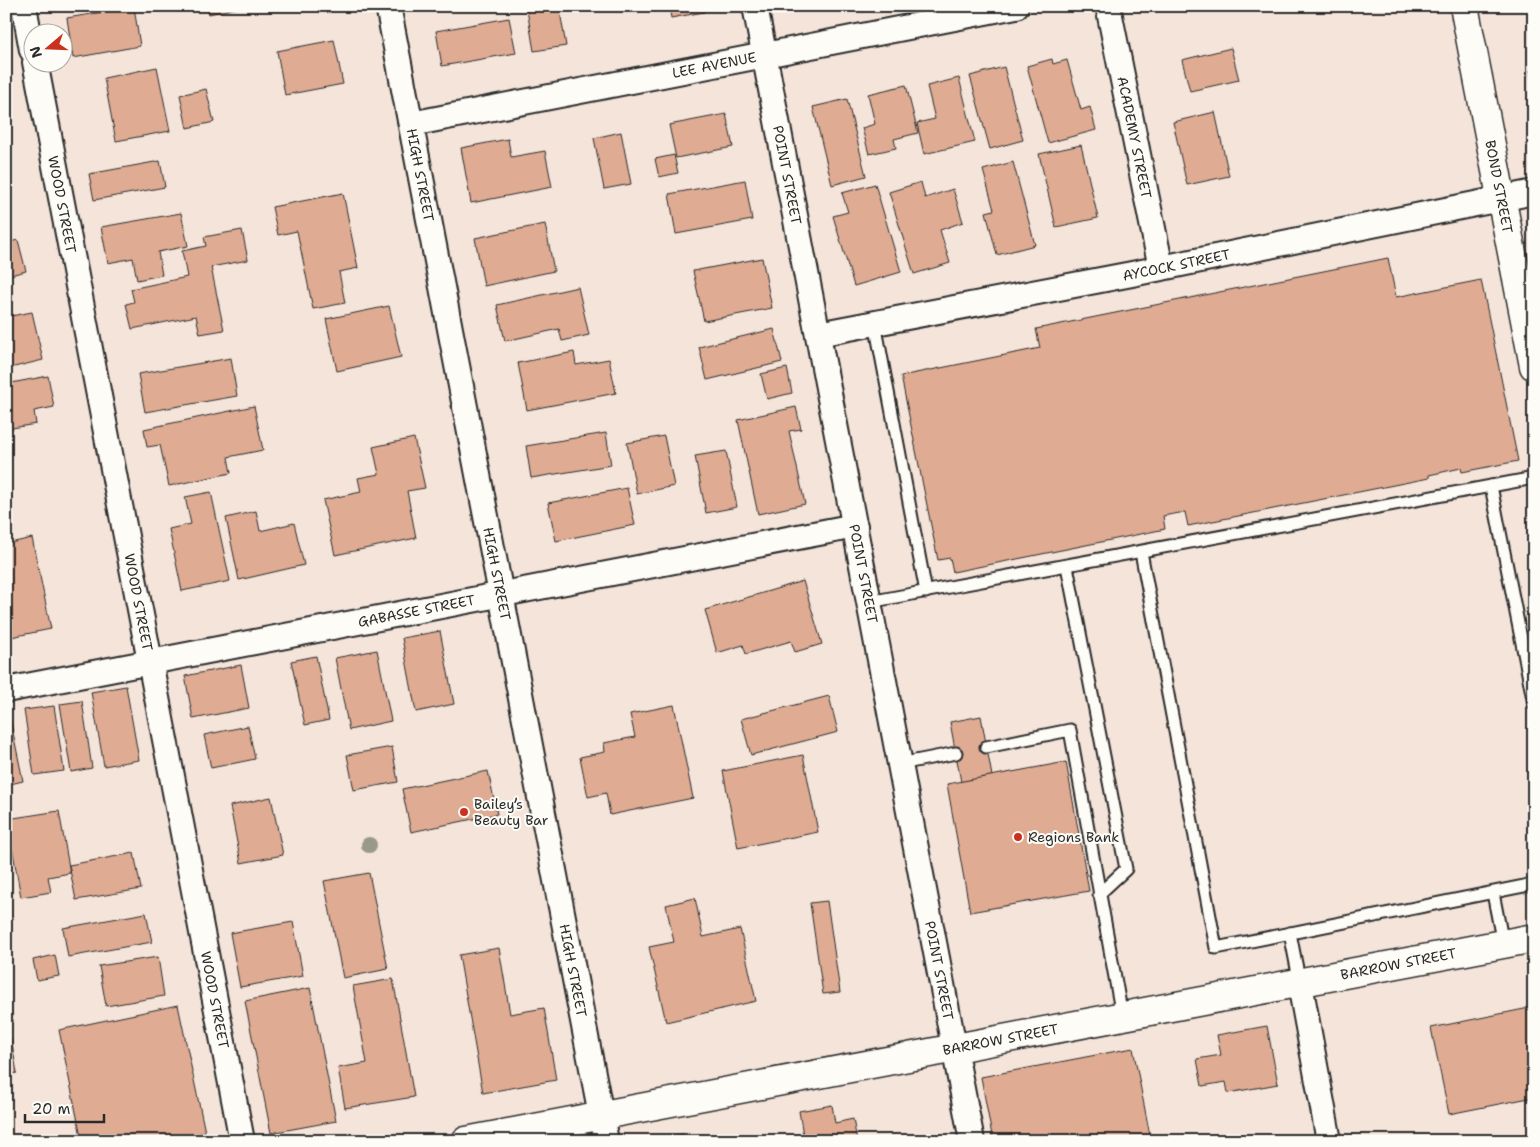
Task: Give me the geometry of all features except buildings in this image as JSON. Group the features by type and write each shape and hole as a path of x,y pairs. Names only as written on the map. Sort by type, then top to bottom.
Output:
{"main road":[{"name":"BOND STREET","path":"1464,6 1534,366"},
{"name":"BARROW STREET","path":"466,1141 604,1128 954,1047 1300,984 1534,938"}],"street":[{"path":"24,6 27,22"},
{"name":"HIGH STREET","path":"388,6 604,1128"},
{"name":"POINT STREET","path":"755,6 972,1141"},
{"name":"LEE AVENUE","path":"411,124 1016,6"},
{"name":"ACADEMY STREET","path":"1108,6 1161,268"},
{"name":"WOOD STREET","path":"37,72 242,1141"},
{"name":"AYCOCK STREET","path":"818,334 1161,268 1534,192"},
{"name":"GABASSE STREET","path":"6,690 855,526"},
{"path":"1300,984 1329,1141"}],"lane":[{"path":"875,323 926,592"},
{"path":"870,602 1534,478"},
{"path":"1491,486 1534,704"},
{"path":"1141,552 1216,948 1534,884"},
{"path":"1067,566 1126,869 1100,894"},
{"path":"986,747 1070,730 1122,1016"},
{"path":"900,764 956,753"},
{"path":"1493,893 1503,944"},
{"path":"1290,933 1300,984"}],"place":[{"name":"Bailey’s Beauty Bar","path":"464,812"},
{"name":"Regions Bank","path":"1018,837"}]}
